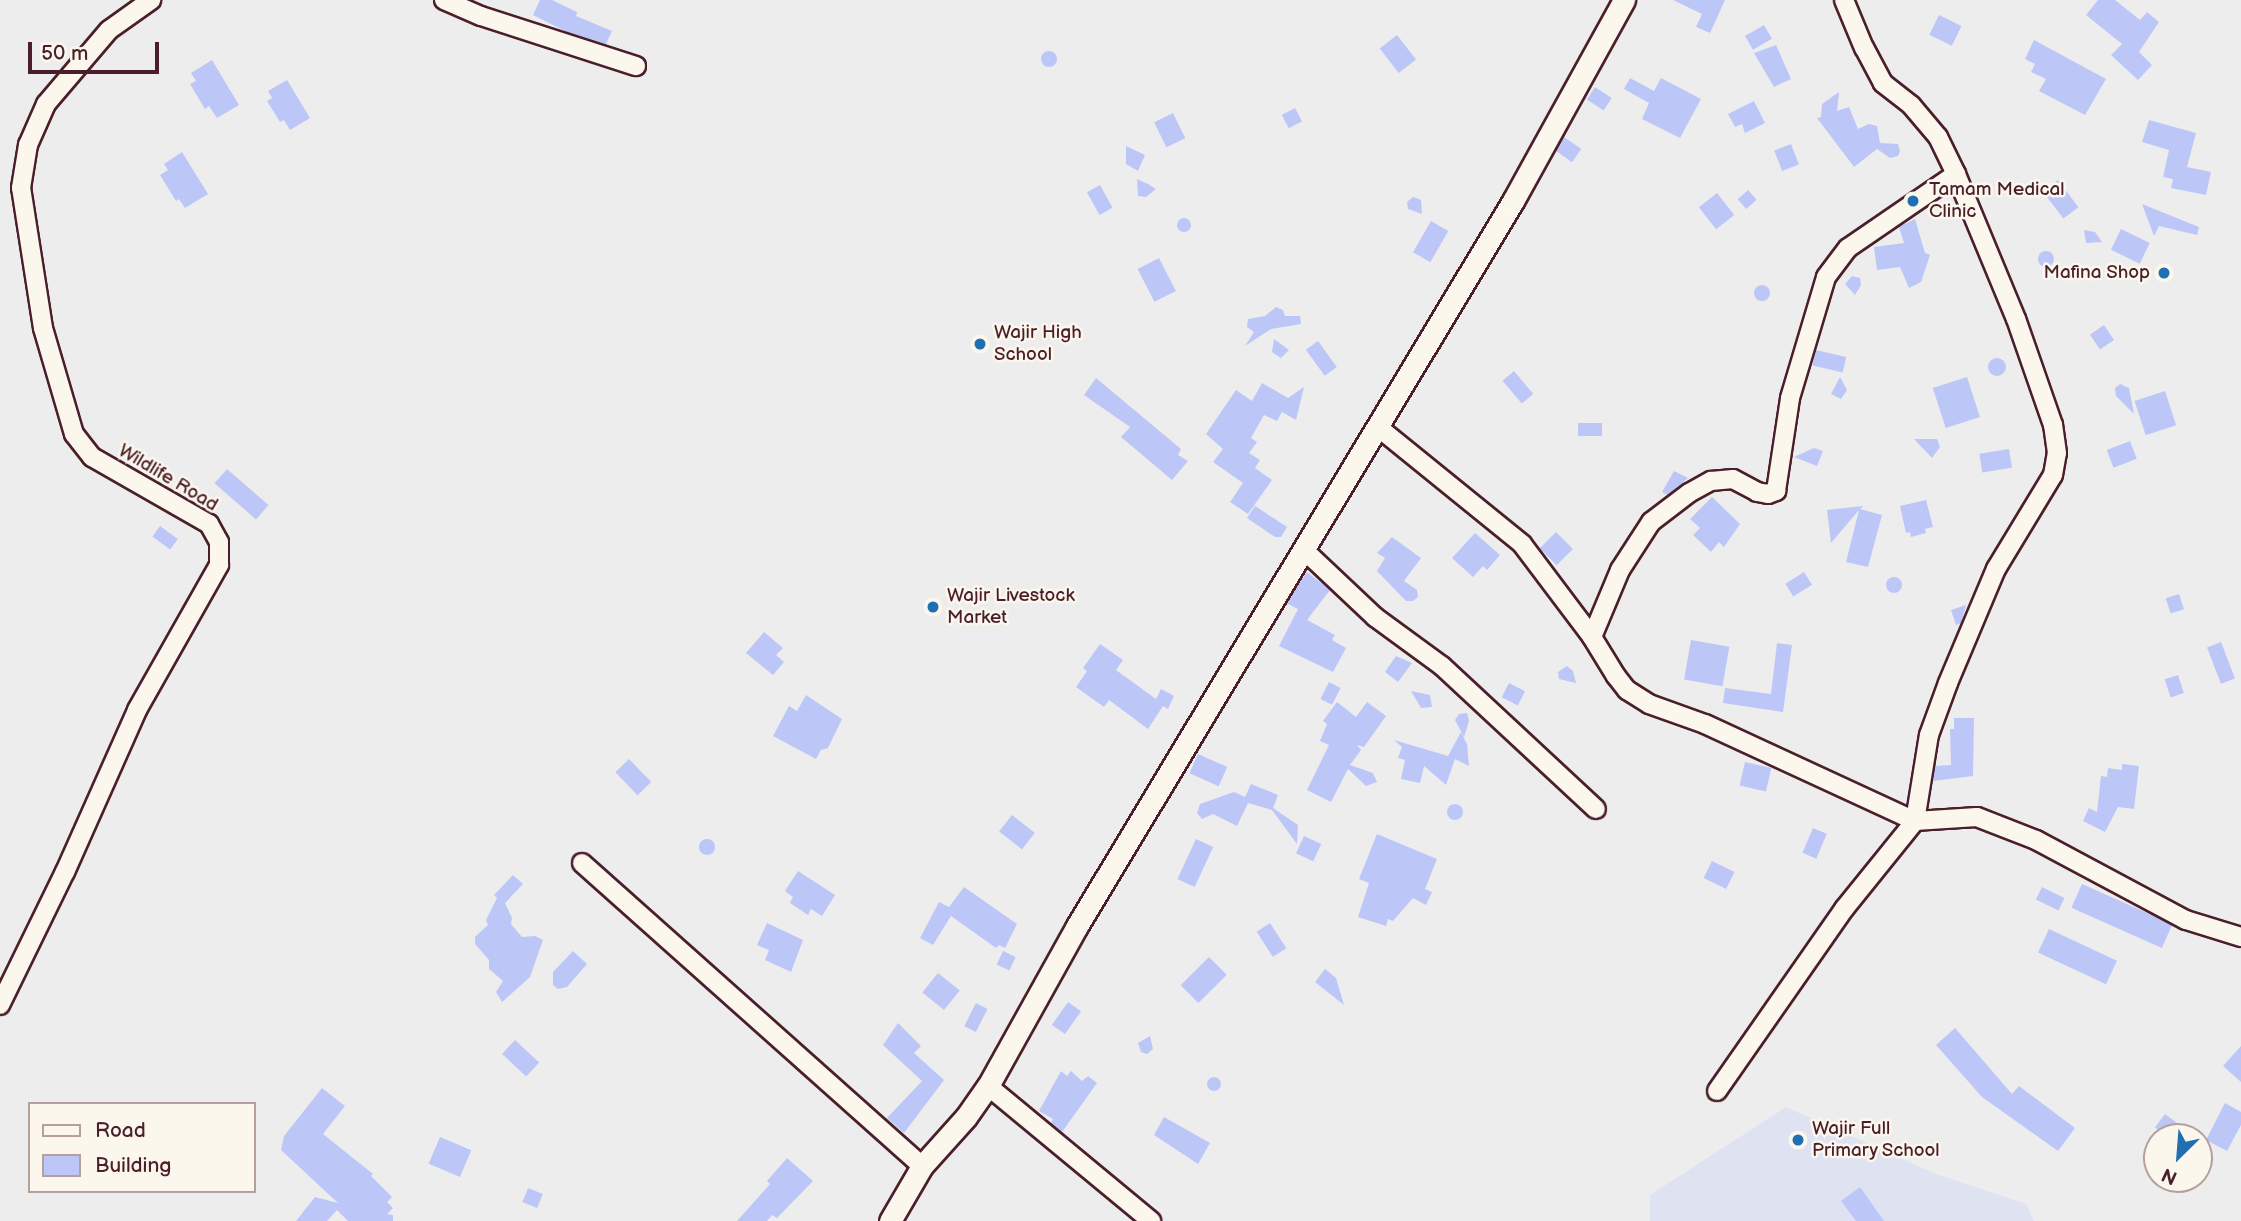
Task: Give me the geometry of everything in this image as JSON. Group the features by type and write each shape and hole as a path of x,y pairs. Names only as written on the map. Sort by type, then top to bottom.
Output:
{"street":[{"name":"Wildlife Road","path":"0,1005 65,872 137,710 219,565 219,542 209,524 92,457 74,434 43,328 20,188 28,145 46,104 109,30 151,0"},
{"path":"444,0 481,16 636,66"},
{"path":"890,1221 922,1166 966,1118 988,1086 1077,926 1379,428 1513,201 1624,0"},
{"path":"1717,1091 1844,909 1915,821 1929,735 1948,683 1996,569 2053,475 2057,453 2053,425 2016,318 1956,174 1938,137 1911,105 1883,83 1864,48 1844,0"},
{"path":"1592,637 1620,570 1651,522 1689,493 1711,481 1733,480 1757,492 1768,494 1776,491 1790,398 1826,277 1848,248 1956,174"},
{"path":"1379,428 1522,544 1628,690 1649,704 1704,724 1915,821 1976,817 2036,840 2186,920 2241,937"},
{"path":"1304,550 1375,617 1442,666 1596,809"},
{"path":"582,863 922,1166"},
{"path":"988,1086 1152,1221"}],"shaded area":[{"name":"Wajir Full Primary School","path":"1786,1107 1936,1174 2026,1204 2034,1221 1650,1221 1650,1195"}],"building":[{"path":"540,0 552,0 577,12 576,16 612,31 606,44 569,33 533,15"},
{"path":"1673,0 1725,0 1710,33 1696,27 1702,14"},
{"path":"2098,0 2115,0 2140,20 2147,12 2159,22 2139,52 2152,65 2138,80 2111,55 2122,44 2086,15"},
{"path":"1939,15 1961,26 1952,46 1929,35"},
{"path":"1764,25 1772,39 1753,50 1745,36"},
{"path":"1397,35 1416,59 1399,73 1380,49"},
{"path":"2034,40 2106,79 2085,115 2039,91 2046,79 2031,72 2035,64 2025,59"},
{"path":"1776,45 1791,79 1774,87 1754,53"},
{"path":"1046,51 1052,51 1057,59 1055,65 1046,67 1041,62 1041,56"},
{"path":"212,60 239,105 217,118 209,106 205,109 190,84 196,81 191,73"},
{"path":"1630,78 1654,91 1661,78 1701,99 1680,138 1642,119 1649,103 1624,89"},
{"path":"287,80 310,118 290,130 284,120 280,122 267,101 272,98 268,91"},
{"path":"1595,87 1612,98 1604,110 1587,100"},
{"path":"1839,92 1837,111 1849,107 1858,129 1869,124 1877,126 1880,143 1898,144 1898,156 1890,158 1877,149 1854,167 1817,118 1821,117 1822,104"},
{"path":"1754,101 1765,123 1745,133 1742,124 1735,127 1728,114"},
{"path":"1295,108 1302,121 1289,128 1282,115"},
{"path":"1173,113 1185,138 1166,147 1154,122"},
{"path":"2149,120 2196,133 2187,167 2211,172 2206,195 2171,188 2173,179 2163,177 2169,150 2142,142"},
{"path":"1564,137 1581,149 1572,162 1555,150"},
{"path":"1791,144 1799,165 1782,171 1774,150"},
{"path":"1126,146 1145,155 1138,171 1126,164"},
{"path":"182,152 208,194 185,208 179,199 176,201 160,175 168,170 164,164"},
{"path":"1137,179 1156,189 1146,197 1138,196"},
{"path":"2058,180 2078,207 2063,219 2043,191"},
{"path":"1100,185 1113,208 1099,215 1087,192"},
{"path":"1748,190 1757,200 1746,209 1738,199"},
{"path":"1717,193 1734,215 1716,229 1699,207"},
{"path":"1413,197 1421,200 1422,214 1408,209 1407,202"},
{"path":"2142,204 2199,227 2197,235 2159,226 2154,236"},
{"path":"1181,218 1187,218 1191,225 1187,232 1181,232 1177,228 1177,222"},
{"path":"1915,219 1925,253 1930,255 1921,282 1909,288 1900,267 1877,270 1874,247 1904,243 1899,227"},
{"path":"1431,221 1448,231 1430,262 1413,252"},
{"path":"2121,229 2150,243 2140,264 2111,250"},
{"path":"2084,230 2095,232 2102,242 2086,243"},
{"path":"2046,251 2054,259 2046,267 2038,259"},
{"path":"1159,258 1176,291 1154,302 1138,269"},
{"path":"1852,276 1860,278 1861,285 1855,295 1845,284"},
{"path":"1762,285 1770,293 1762,301 1754,293"},
{"path":"1276,307 1283,310 1285,316 1300,316 1301,324 1271,329 1245,346 1254,332 1247,327 1248,319 1265,316"},
{"path":"2104,325 2114,340 2100,349 2090,335"},
{"path":"1274,339 1289,350 1281,358 1272,352"},
{"path":"1318,341 1337,367 1325,376 1306,350"},
{"path":"1816,350 1846,357 1843,373 1812,366"},
{"path":"1997,358 2005,363 2006,367 2001,375 1997,376 1989,371 1988,367 1993,359"},
{"path":"1514,371 1533,394 1522,404 1503,381"},
{"path":"1840,377 1847,390 1841,399 1831,394"},
{"path":"1967,377 1980,417 1946,428 1933,388"},
{"path":"1096,378 1181,449 1178,455 1188,461 1172,480 1121,437 1130,427 1084,395"},
{"path":"1262,383 1288,398 1304,387 1296,420 1282,412 1277,421 1264,415 1251,438 1257,442 1249,453 1260,460 1255,468 1272,480 1248,514 1230,502 1243,483 1213,462 1223,449 1206,434 1236,390 1252,401"},
{"path":"2120,384 2129,388 2134,414 2116,396 2115,388"},
{"path":"2165,391 2176,425 2146,435 2135,401"},
{"path":"1578,423 1602,423 1602,436 1578,436"},
{"path":"1914,439 1937,439 1940,447 1932,458"},
{"path":"2130,441 2137,459 2113,468 2107,450"},
{"path":"1814,448 1823,451 1817,466 1794,457"},
{"path":"2009,449 2012,468 1982,472 1979,454"},
{"path":"227,469 269,505 256,519 215,483"},
{"path":"1674,471 1688,478 1668,495 1662,492"},
{"path":"1712,497 1740,524 1724,547 1719,542 1711,552 1693,535 1700,528 1690,519"},
{"path":"1926,500 1933,527 1925,529 1926,533 1911,537 1910,532 1906,533 1900,506"},
{"path":"1255,506 1287,527 1281,537 1275,537 1247,518"},
{"path":"1863,506 1860,509 1882,515 1868,567 1846,562 1859,510 1831,543 1827,510"},
{"path":"160,526 178,539 170,549 152,537"},
{"path":"1556,532 1573,549 1557,565 1540,548"},
{"path":"1475,533 1500,555 1487,570 1483,566 1473,577 1452,558"},
{"path":"1392,537 1421,558 1404,581 1417,590 1418,597 1413,601 1406,601 1377,571 1385,558 1377,553"},
{"path":"1307,572 1330,590 1307,620 1335,635 1332,640 1346,648 1333,672 1279,646 1298,609 1286,603"},
{"path":"1804,572 1812,585 1793,596 1785,584"},
{"path":"1894,577 1902,585 1894,593 1886,585"},
{"path":"2179,594 2184,609 2171,614 2166,598"},
{"path":"1966,605 1961,623 1956,625 1951,610"},
{"path":"764,632 783,648 776,655 784,662 773,675 746,653"},
{"path":"1691,640 1729,647 1722,686 1684,679"},
{"path":"2221,642 2235,678 2221,684 2207,647"},
{"path":"1777,643 1792,645 1783,712 1723,703 1725,688 1771,694"},
{"path":"1100,644 1123,660 1116,670 1156,699 1161,689 1174,696 1168,709 1163,706 1148,729 1109,700 1104,707 1076,687 1087,671 1083,668"},
{"path":"1396,656 1412,663 1398,682 1385,672"},
{"path":"1567,666 1573,671 1576,683 1559,679 1558,672"},
{"path":"2178,675 2184,693 2171,697 2165,679"},
{"path":"1329,682 1341,688 1332,705 1320,699"},
{"path":"1509,683 1525,691 1518,705 1502,697"},
{"path":"1411,691 1430,695 1432,707 1421,708"},
{"path":"806,695 842,719 828,748 821,750 816,759 773,736 789,706 797,711"},
{"path":"1337,702 1356,717 1367,702 1386,716 1364,747 1357,745 1361,750 1350,765 1373,773 1377,782 1366,786 1348,769 1331,802 1307,790 1329,745 1320,741 1327,724 1323,721"},
{"path":"1467,713 1469,721 1464,737 1455,720 1459,714"},
{"path":"1954,718 1974,718 1973,776 1933,781 1935,766 1951,765 1950,729 1954,729"},
{"path":"1461,732 1467,744 1469,766 1455,759 1446,785 1424,766 1420,783 1401,779 1405,760 1398,758 1402,747 1394,740 1448,756"},
{"path":"1198,754 1227,767 1219,786 1189,773"},
{"path":"629,759 651,782 638,795 615,772"},
{"path":"1745,762 1771,768 1766,791 1740,785"},
{"path":"2122,764 2139,766 2134,809 2118,807 2105,832 2083,821 2089,808 2097,812 2101,776 2107,777 2108,768 2122,770"},
{"path":"1251,784 1278,795 1273,808 1298,825 1297,844 1272,810 1248,803 1237,826 1213,814 1202,819 1197,813 1200,804 1234,792 1245,797"},
{"path":"1455,804 1463,812 1455,820 1447,812"},
{"path":"1012,815 1035,833 1022,849 999,832"},
{"path":"1813,828 1827,834 1816,859 1802,853"},
{"path":"1377,834 1437,859 1425,889 1432,892 1426,905 1413,898 1393,921 1388,919 1386,926 1358,917 1369,883 1359,879"},
{"path":"1304,836 1321,844 1313,861 1296,853"},
{"path":"707,839 715,847 707,855 699,847"},
{"path":"1196,839 1213,847 1195,887 1177,879"},
{"path":"1712,861 1734,872 1726,889 1704,878"},
{"path":"798,871 835,895 822,916 811,909 808,915 790,903 793,897 785,891"},
{"path":"513,875 523,884 505,903 512,918 511,924 522,937 535,936 543,940 530,977 502,1002 496,992 503,981 489,969 489,960 475,944 475,937 488,925 486,920 497,898 494,895"},
{"path":"2082,884 2172,924 2162,948 2071,908"},
{"path":"964,887 1017,924 1005,948 999,945 996,948 951,916 933,945 920,938 939,902 949,907"},
{"path":"2042,887 2064,898 2058,911 2036,900"},
{"path":"767,923 803,940 791,972 765,960 769,950 757,945"},
{"path":"1270,923 1286,948 1273,957 1257,932"},
{"path":"2049,929 2117,961 2106,984 2038,953"},
{"path":"573,951 587,964 567,987 558,989 553,985 553,972"},
{"path":"1003,951 1016,957 1009,971 997,965"},
{"path":"1209,957 1227,975 1198,1003 1181,985"},
{"path":"1325,969 1336,978 1344,1005 1315,982"},
{"path":"938,973 960,991 944,1010 922,992"},
{"path":"1068,1002 1081,1011 1065,1034 1052,1025"},
{"path":"976,1003 988,1009 976,1032 964,1026"},
{"path":"898,1023 921,1046 914,1053 944,1080 904,1133 887,1118 922,1081 883,1045"},
{"path":"1955,1028 2012,1094 2019,1086 2075,1128 2058,1151 1982,1097 1936,1045"},
{"path":"1150,1036 1153,1049 1147,1054 1141,1052 1138,1043"},
{"path":"515,1040 539,1063 526,1076 502,1054"},
{"path":"2241,1046 2241,1082 2223,1066"},
{"path":"1061,1071 1067,1076 1071,1071 1082,1081 1088,1076 1097,1083 1062,1132 1051,1123 1053,1119 1039,1111"},
{"path":"1211,1077 1217,1077 1221,1084 1217,1091 1211,1091 1207,1087 1207,1081"},
{"path":"322,1088 345,1106 323,1134 373,1174 371,1176 392,1197 387,1202 393,1208 387,1214 393,1215 393,1221 348,1221 337,1210 327,1221 296,1221 315,1197 338,1203 281,1150 284,1136"},
{"path":"2225,1103 2241,1112 2241,1125 2227,1151 2213,1144 2213,1126"},
{"path":"2165,1114 2177,1123 2158,1123"},
{"path":"1164,1117 1210,1143 1198,1164 1154,1135"},
{"path":"440,1137 471,1150 460,1177 429,1164"},
{"path":"787,1158 813,1181 777,1218 772,1215 767,1221 737,1221 770,1184 767,1181"},
{"path":"1860,1187 1884,1221 1856,1221 1841,1201"},
{"path":"528,1188 543,1194 537,1208 522,1202"}],"place":[{"name":"Tamam Medical Clinic","path":"1913,201"},
{"name":"Mafina Shop","path":"2164,273"},
{"name":"Wajir High School","path":"980,344"},
{"name":"Wajir Livestock Market","path":"933,607"},
{"name":"Wajir Full Primary School","path":"1798,1140"}]}
